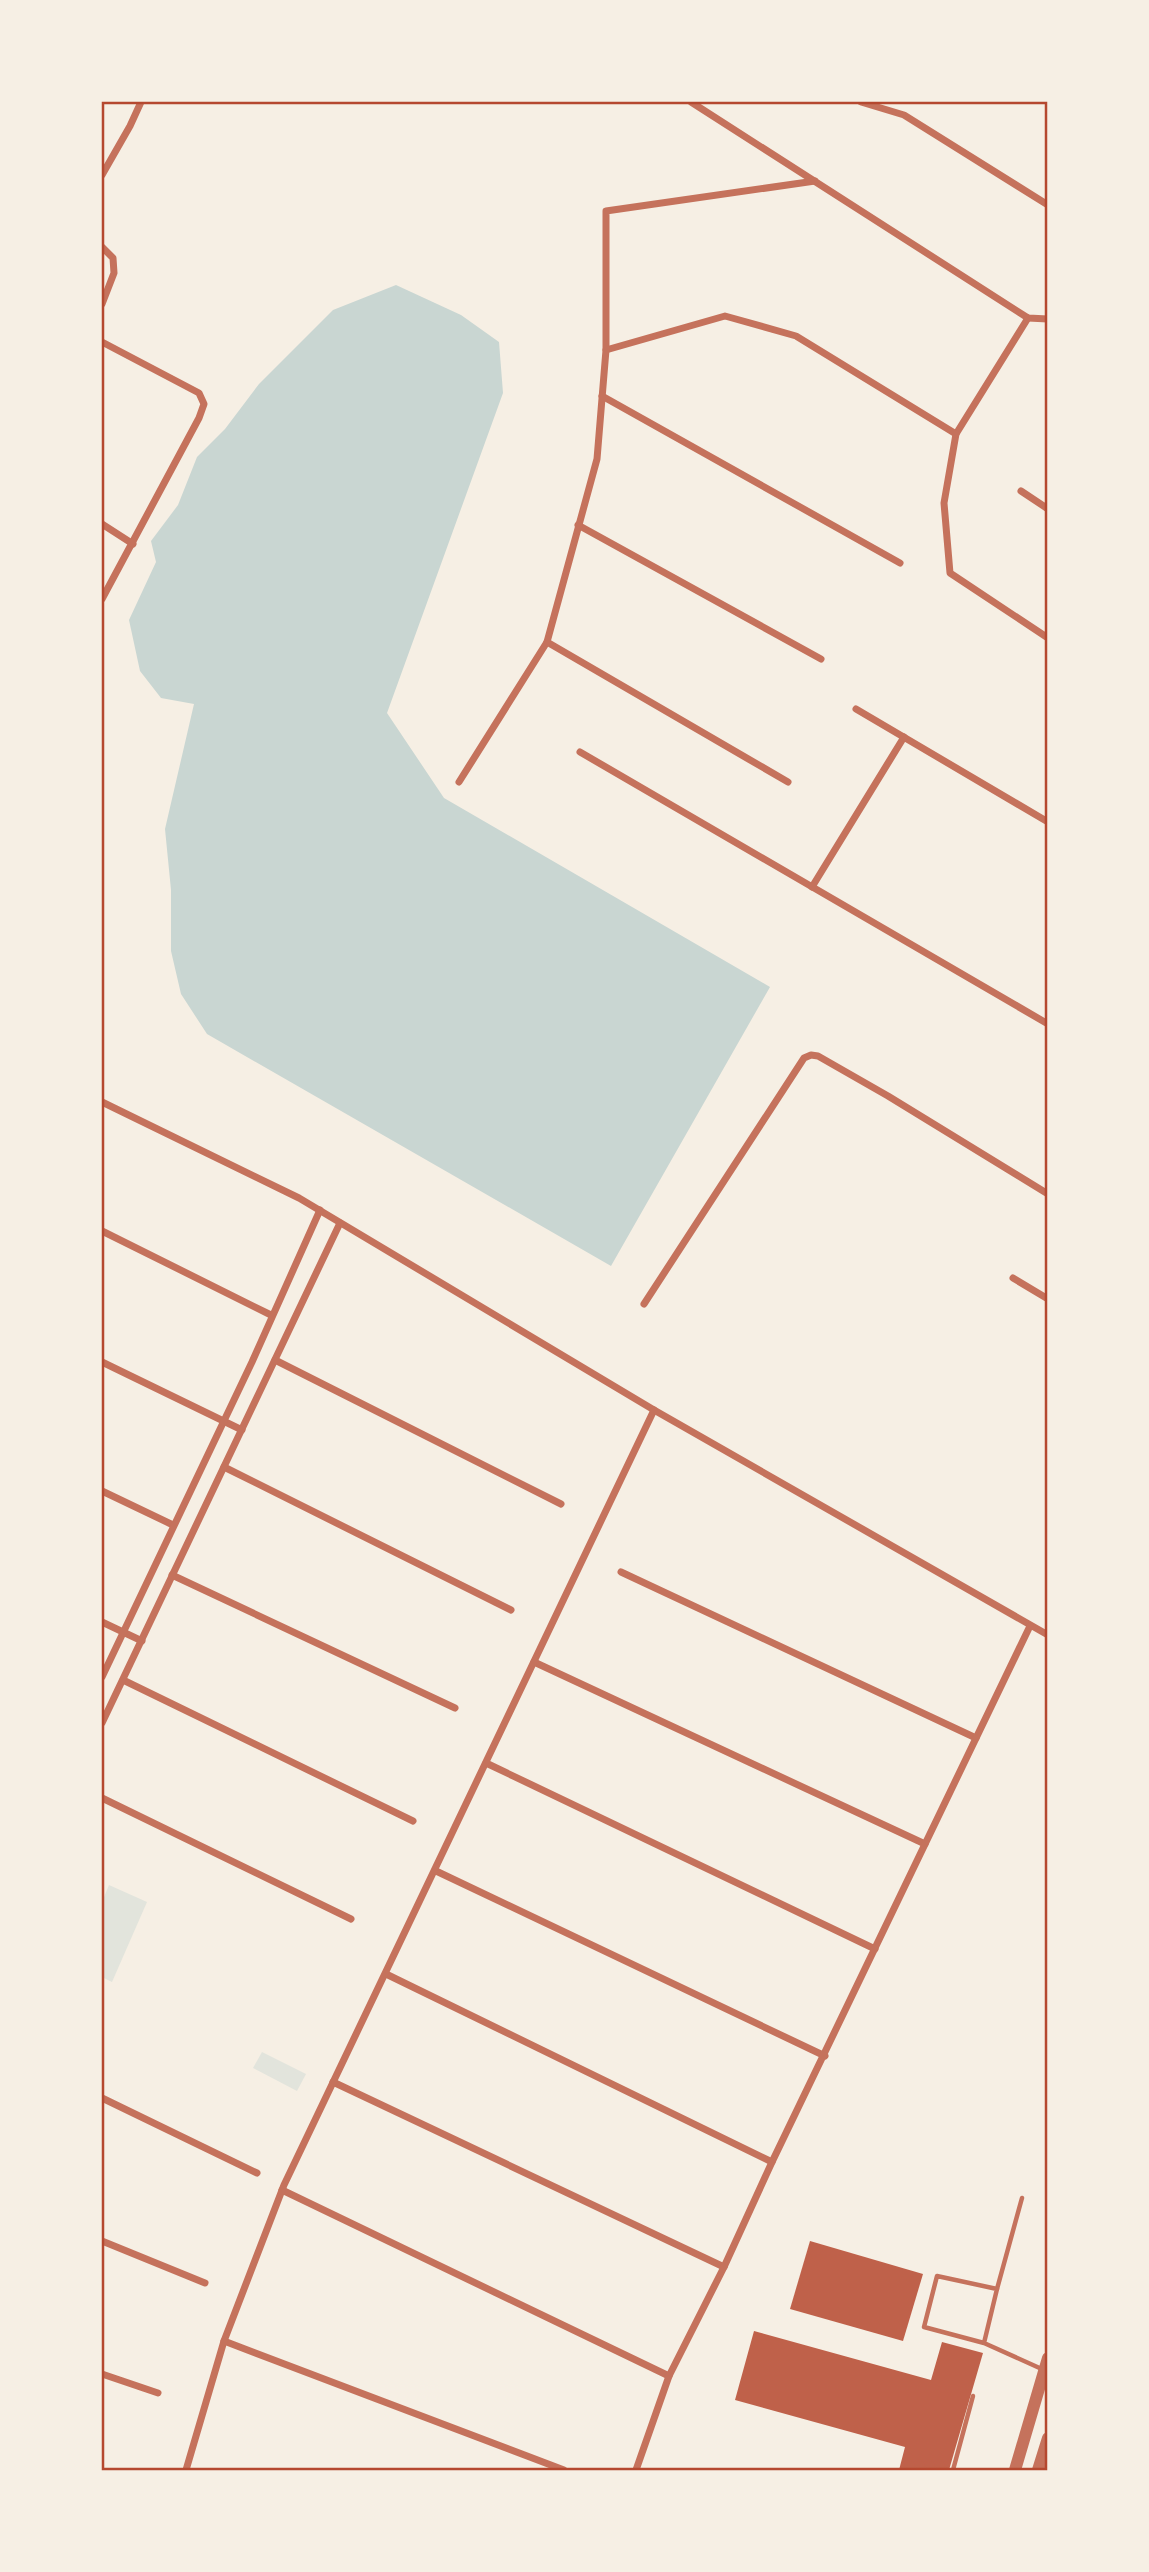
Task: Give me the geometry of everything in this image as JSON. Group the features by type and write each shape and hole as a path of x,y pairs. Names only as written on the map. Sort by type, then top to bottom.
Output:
{"street":[{"path":"102,175 141,102"},
{"path":"691,102 1028,318 1048,319"},
{"path":"861,102 904,116 1048,205"},
{"path":"459,782 547,642 597,459 606,350 606,211 815,181"},
{"path":"102,247 113,258 114,273 102,304"},
{"path":"606,350 725,316 796,336 956,435"},
{"path":"1028,318 956,435 944,503 950,573 1048,638"},
{"path":"102,342 199,393 204,404 102,599"},
{"path":"602,396 900,563"},
{"path":"1021,491 1048,509"},
{"path":"102,524 133,544"},
{"path":"578,525 821,659"},
{"path":"547,642 788,782"},
{"path":"856,709 1048,822"},
{"path":"812,887 904,737"},
{"path":"580,752 1048,1024"},
{"path":"644,1304 804,1058 811,1055 818,1056 888,1096 1048,1195"},
{"path":"102,1102 320,1210 653,1410 1048,1635"},
{"path":"102,1676 224,1421 320,1210"},
{"path":"102,1723 340,1223"},
{"path":"102,1231 271,1315"},
{"path":"1013,1278 1048,1299"},
{"path":"275,1360 561,1504"},
{"path":"102,1362 242,1430"},
{"path":"186,2470 224,2341 282,2190 653,1410"},
{"path":"224,1466 511,1611"},
{"path":"102,1490 173,1525"},
{"path":"621,1572 976,1738"},
{"path":"172,1575 455,1708"},
{"path":"102,1622 142,1641"},
{"path":"636,2470 669,2376 724,2267 1030,1626"},
{"path":"534,1662 925,1844"},
{"path":"123,1680 413,1821"},
{"path":"486,1763 875,1949"},
{"path":"102,1798 351,1919"},
{"path":"436,1871 825,2056"},
{"path":"386,1975 772,2162"},
{"path":"333,2082 724,2267"},
{"path":"102,2098 257,2173"},
{"path":"282,2190 669,2376"},
{"path":"102,2241 205,2283"},
{"path":"224,2341 564,2470"},
{"path":"1015,2470 1046,2364"},
{"path":"102,2374 158,2393"},
{"path":"1038,2470 1047,2444"}],"lane":[{"path":"984,2343 1022,2198"},
{"path":"997,2289 937,2276 924,2327 984,2343 1046,2364"},
{"path":"953,2470 973,2396"}],"shaded area":[{"path":"396,285 461,315 499,342 503,393 387,713 444,798 770,987 611,1266 207,1034 181,994 171,951 171,890 165,829 194,704 161,698 140,671 129,620 156,562 151,541 178,505 197,457 225,429 259,384 333,310"},
{"path":"109,1885 147,1902 112,1982 102,1977 102,1902"},
{"path":"262,2052 306,2074 297,2091 253,2068"}],"building":[{"path":"810,2241 923,2274 903,2341 790,2309"},
{"path":"754,2331 931,2380 942,2342 983,2353 949,2470 899,2470 905,2447 735,2400"}]}
